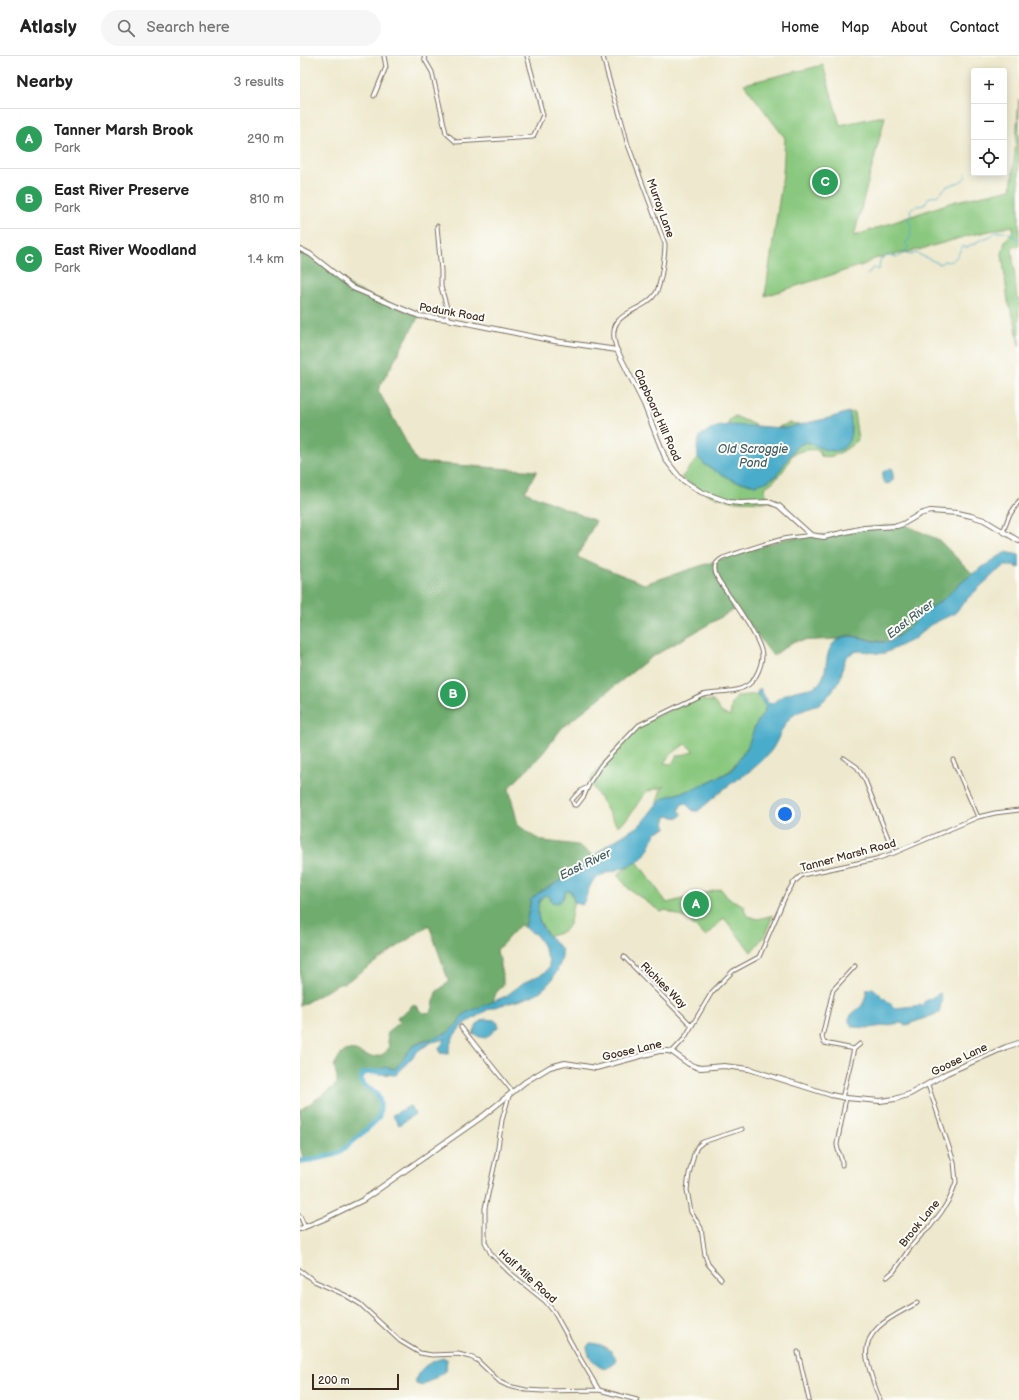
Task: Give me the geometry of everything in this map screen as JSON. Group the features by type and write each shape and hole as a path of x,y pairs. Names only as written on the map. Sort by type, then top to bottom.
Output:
{"street":[{"path":"374,96 386,67 384,56"},
{"path":"424,56 432,72 446,133 456,142 533,137 543,115 527,56"},
{"name":"Murray Lane","path":"603,56 627,142 665,244 665,253 656,293 645,303 631,310 616,324 614,335 617,350"},
{"path":"437,226 441,271 440,287 447,308 447,319"},
{"name":"Podunk Road","path":"300,249 310,254 353,288 419,316 447,319 554,341 617,350"},
{"name":"Clapboard Hill Road","path":"617,350 644,404 666,460 681,479 701,492 729,502 769,502 779,506 811,534"},
{"path":"1003,532 1009,516 1019,501"},
{"path":"588,787 581,790 574,797 572,800 574,804 577,805 580,802 601,765 639,725 703,694 714,691 725,692 741,689 755,678 761,663 761,648 717,577 714,570 719,560 758,546 811,534 824,537 864,528 897,526 920,514 930,511 958,513 984,520 1019,541"},
{"path":"844,758 857,767 864,780 894,853"},
{"path":"952,760 978,817"},
{"name":"Tanner Marsh Road","path":"672,1052 684,1039 712,992 733,971 759,957 786,894 794,882 802,875 858,864 894,853 978,817 1019,810"},
{"name":"Richies Way","path":"624,957 692,1026"},
{"path":"854,1049 824,1043 822,1037 832,990 855,966"},
{"path":"461,1027 511,1093"},
{"name":"Goose Lane","path":"300,1229 363,1200 483,1116 525,1082 557,1064 565,1063 596,1068 659,1052 672,1052 696,1067 724,1066 749,1069 815,1091 844,1098 875,1101 895,1100 910,1094 947,1073 1006,1046 1019,1043"},
{"path":"842,1165 837,1144 844,1098 854,1049 860,1044"},
{"name":"Brook Lane","path":"887,1277 894,1271 910,1248 930,1227 942,1211 950,1198 956,1182 954,1162 928,1085"},
{"name":"Half Mile Road","path":"511,1093 502,1120 497,1154 485,1208 485,1242 491,1254 509,1272 545,1301 554,1312 599,1390"},
{"path":"721,1279 708,1264 705,1255 701,1228 691,1212 687,1190 689,1174 694,1154 703,1142 742,1129"},
{"path":"300,1216 305,1227"},
{"path":"300,1270 314,1281 345,1294 360,1304 409,1348 420,1353 432,1355 458,1354 470,1357 477,1360 500,1382 508,1386 526,1390 599,1390 637,1400"},
{"path":"880,1400 867,1359 867,1348 870,1336 882,1323 917,1303"},
{"path":"798,1352 809,1400"}],"green space":[{"path":"823,65 840,125 878,117 885,117 854,236 952,202 1011,189 1019,99 1019,245 1012,248 1017,299 1019,298 1019,346 1015,322 1008,302 1002,254 1005,241 1013,231 1013,226 971,235 918,250 874,259 863,265 765,296 783,174 785,138 744,84"},
{"path":"300,252 323,264 353,288 419,316 378,390 417,462 537,471 525,492 596,521 577,557 644,584 784,539 903,524 939,540 973,574 924,613 902,634 882,642 849,635 838,639 794,641 773,656 737,608 650,658 562,728 543,753 509,788 518,825 533,836 544,841 578,845 594,856 560,881 540,892 531,899 525,928 520,925 497,950 500,959 503,985 496,993 493,1002 466,1013 450,1032 416,1044 395,1069 384,1067 379,1071 363,1073 361,1083 365,1087 372,1089 377,1094 381,1105 378,1119 341,1152 304,1161 300,1147 300,1110 337,1084 334,1066 340,1056 345,1051 350,1050 367,1056 374,1057 381,1055 388,1049 389,1046 387,1037 389,1031 399,1023 397,1017 409,1010 412,1005 417,1006 420,1011 424,1013 431,1012 436,992 449,982 429,925 345,983 339,984 300,1006"},
{"name":"Old Scroggie Pond","path":"854,412 858,440 836,455 826,457 821,456 819,450 808,450 792,455 781,474 764,488 769,502 734,501 709,495 681,478 717,435 728,426 729,420 735,416 757,426 775,428 790,423 803,425 827,421"},
{"path":"703,694 704,701 713,701 722,713 730,716 732,703 738,696 757,694 766,707 755,726 750,743 730,771 694,789 665,797 656,805 661,789 665,786 646,792 627,819 617,826 590,782 594,774 639,725","holes":["685,744 694,751 677,755 672,764 664,763 669,756"]},
{"path":"636,860 667,903 721,889 728,898 745,906 744,909 747,916 758,919 773,915 765,935 751,952 724,918 706,937 687,919 666,910 661,912 629,889 617,875"},
{"path":"566,890 571,891 574,902 570,922 564,931 549,936 542,926 538,916 538,905 540,900 545,895 562,900"}],"water":[{"name":"Old Scroggie Pond","path":"849,412 851,419 851,434 846,445 841,449 835,451 826,450 806,442 796,447 776,476 766,482 756,485 734,481 705,465 698,457 697,446 700,436 709,430 720,426 730,425 785,428"},
{"path":"890,468 893,469 893,480 886,484 882,479 883,472"},
{"path":"1006,552 1019,555 1019,568 1015,566 1005,566 996,572 968,598 955,613 930,625 914,639 885,653 860,651 848,655 844,661 840,679 828,696 815,706 791,717 771,751 759,763 698,811 693,811 685,803 681,805 679,810 682,814 679,818 669,816 665,818 666,828 656,832 648,850 641,859 632,865 596,878 591,884 582,905 574,902 571,891 566,891 562,900 557,903 552,902 550,897 545,895 539,903 539,920 545,931 561,948 562,954 557,972 544,988 530,997 489,1009 465,1024 457,1031 451,1041 448,1054 440,1053 439,1048 446,1039 432,1042 419,1050 396,1075 377,1074 384,1067 395,1069 413,1046 449,1032 466,1013 506,996 523,983 546,972 549,966 549,961 543,945 536,935 525,928 531,899 579,868 606,846 641,824 656,805 665,797 694,789 731,771 747,748 755,726 766,707 757,694 760,688 768,703 772,704 787,694 817,685 823,677 830,648 839,639 853,636 874,641 888,642 894,639 946,597 955,587 982,567"},
{"path":"873,988 895,1008 923,1005 924,1002 940,993 942,997 939,1013 906,1025 900,1023 870,1028 853,1027 850,1023 849,1017 863,1003 867,989"},
{"path":"485,1019 494,1020 498,1023 498,1027 486,1038 473,1034 477,1024"},
{"path":"410,1106 415,1114 399,1125 392,1115"},
{"path":"590,1343 602,1345 612,1352 616,1359 613,1365 605,1369 595,1364 590,1357 587,1347"},
{"path":"444,1358 447,1359 446,1370 422,1386 416,1384 418,1374 425,1366 429,1363"}],"waterway":[{"path":"906,252 908,246 905,243 909,240 911,234 910,230 912,227 908,219 911,213 910,210 913,207 924,205 928,198 938,195 947,186 960,182 966,177 966,174"},
{"path":"867,275 873,268 879,270 880,260 887,255 898,257 906,253 916,253 940,264 944,261 948,262 953,260 963,246 966,248 972,244 975,245 978,241 991,236 995,232 1005,232"},
{"path":"1008,233 1012,234 1013,237 1018,238 1019,242"},
{"name":"East River","path":"300,1161 339,1153 379,1117 379,1099 373,1091 362,1083 361,1079 363,1073 384,1071"}],"place":[{"name":"East River Woodland","path":"825,182"},
{"name":"East River Preserve","path":"453,694"},
{"name":"Tanner Marsh Brook","path":"696,904"}]}
